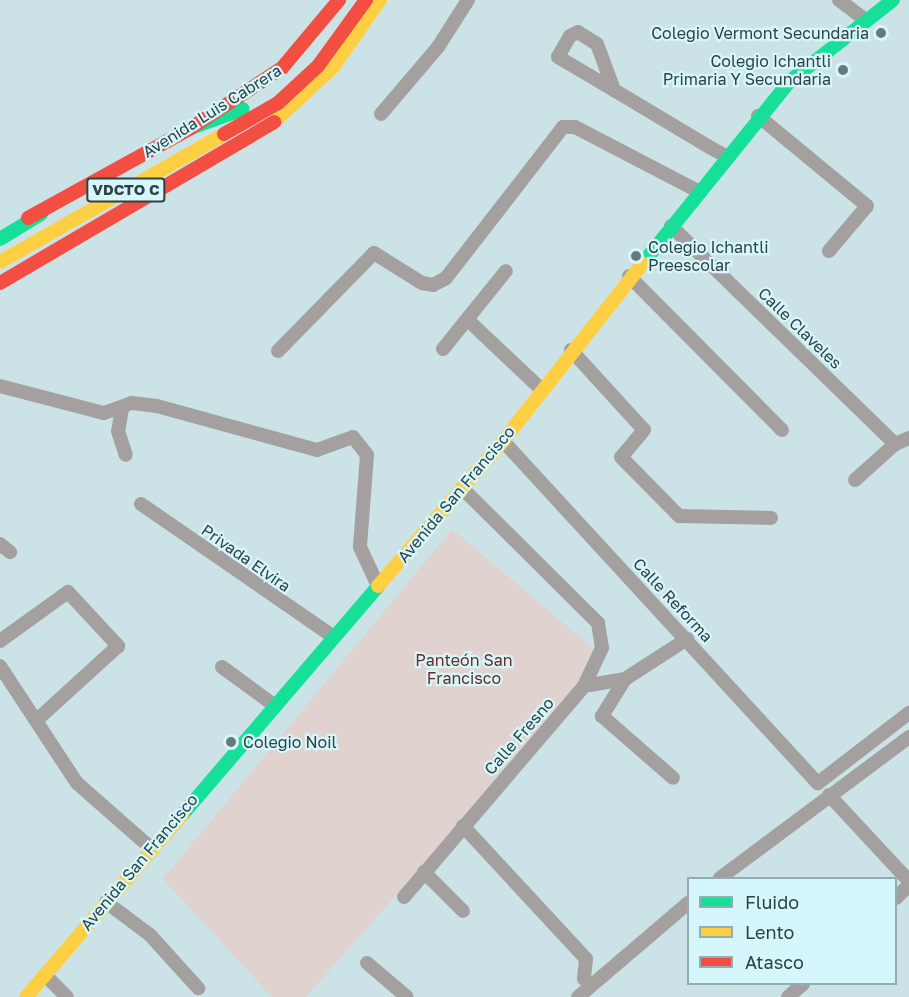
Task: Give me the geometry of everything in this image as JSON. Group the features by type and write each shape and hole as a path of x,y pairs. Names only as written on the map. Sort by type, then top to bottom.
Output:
{"main road":[{"name":"Avenida Luis Cabrera","path":"1,231 41,214 191,128 282,68 339,0"},
{"name":"VDCTO C","path":"0,262 247,113 304,57 345,0"},
{"name":"VDCTO C","path":"0,248 247,113 278,103 318,66 366,0"},
{"path":"0,283 83,236 106,214 220,149 290,113 333,68 380,0"},
{"name":"Avenida San Francisco","path":"26,997 151,848 502,441 629,276 700,192 758,116 790,81 893,0"},
{"path":"191,128 247,113"},
{"path":"220,149 247,113"}],"street":[{"path":"381,114 438,47 468,0"},
{"path":"838,0 866,20"},
{"path":"614,90 597,44 578,32 570,36 558,57 727,157"},
{"path":"758,116 867,206 829,251"},
{"path":"278,351 374,253 422,284 433,285 446,278 563,127 575,127 700,192"},
{"name":"Calle Claveles","path":"671,226 905,441"},
{"path":"443,349 469,321 506,271"},
{"path":"629,276 782,430"},
{"path":"469,321 542,390"},
{"path":"571,350 644,430 621,457 679,516 771,518"},
{"path":"0,386 104,413 122,409 132,403 157,406 317,450 338,439 362,442 367,455 360,547 378,586"},
{"path":"122,409 118,431 126,455"},
{"name":"Calle Reforma","path":"502,441 818,783 909,713"},
{"path":"855,480 905,441"},
{"name":"Calle Fresno","path":"404,897 584,686 602,648 598,623 462,488"},
{"name":"Privada Elvira","path":"141,504 334,637"},
{"path":"0,641 68,592 118,646 37,720"},
{"path":"584,686 625,679 687,639"},
{"path":"0,666 77,783 151,848"},
{"path":"222,667 274,705"},
{"path":"625,679 602,716 673,778"},
{"path":"723,877 909,737"},
{"path":"829,795 909,880"},
{"path":"463,826 586,959 584,979"},
{"path":"424,872 463,911"},
{"path":"897,897 909,885"},
{"path":"106,902 150,935 198,988"},
{"path":"578,997 687,904"},
{"path":"367,963 406,997"},
{"path":"45,975 67,997"},
{"path":"788,997 802,985"}],"green space":[{"name":"Panteón San Francisco","path":"452,529 588,644 599,656 594,671 306,997 272,997 163,879"}],"traffic: fast":[{"path":"643,263 790,81 893,0"},
{"path":"191,128 243,109"},
{"path":"0,239 41,214"},
{"path":"182,815 378,586"}],"traffic: slow":[{"path":"274,122 333,67 380,0"},
{"path":"0,262 224,134"},
{"path":"378,586 503,441 643,263"},
{"path":"26,997 182,815"}],"traffic: jam":[{"path":"28,218 191,128 282,68 339,0"},
{"path":"224,134 278,103 318,66 366,0"},
{"path":"0,283 274,122"}],"place":[{"name":"Colegio Vermont Secundaria","path":"881,33"},
{"name":"Colegio Ichantli Primaria Y Secundaria","path":"843,70"},
{"name":"Colegio Ichantli Preescolar","path":"636,256"},
{"name":"Colegio Noil","path":"231,742"}]}
